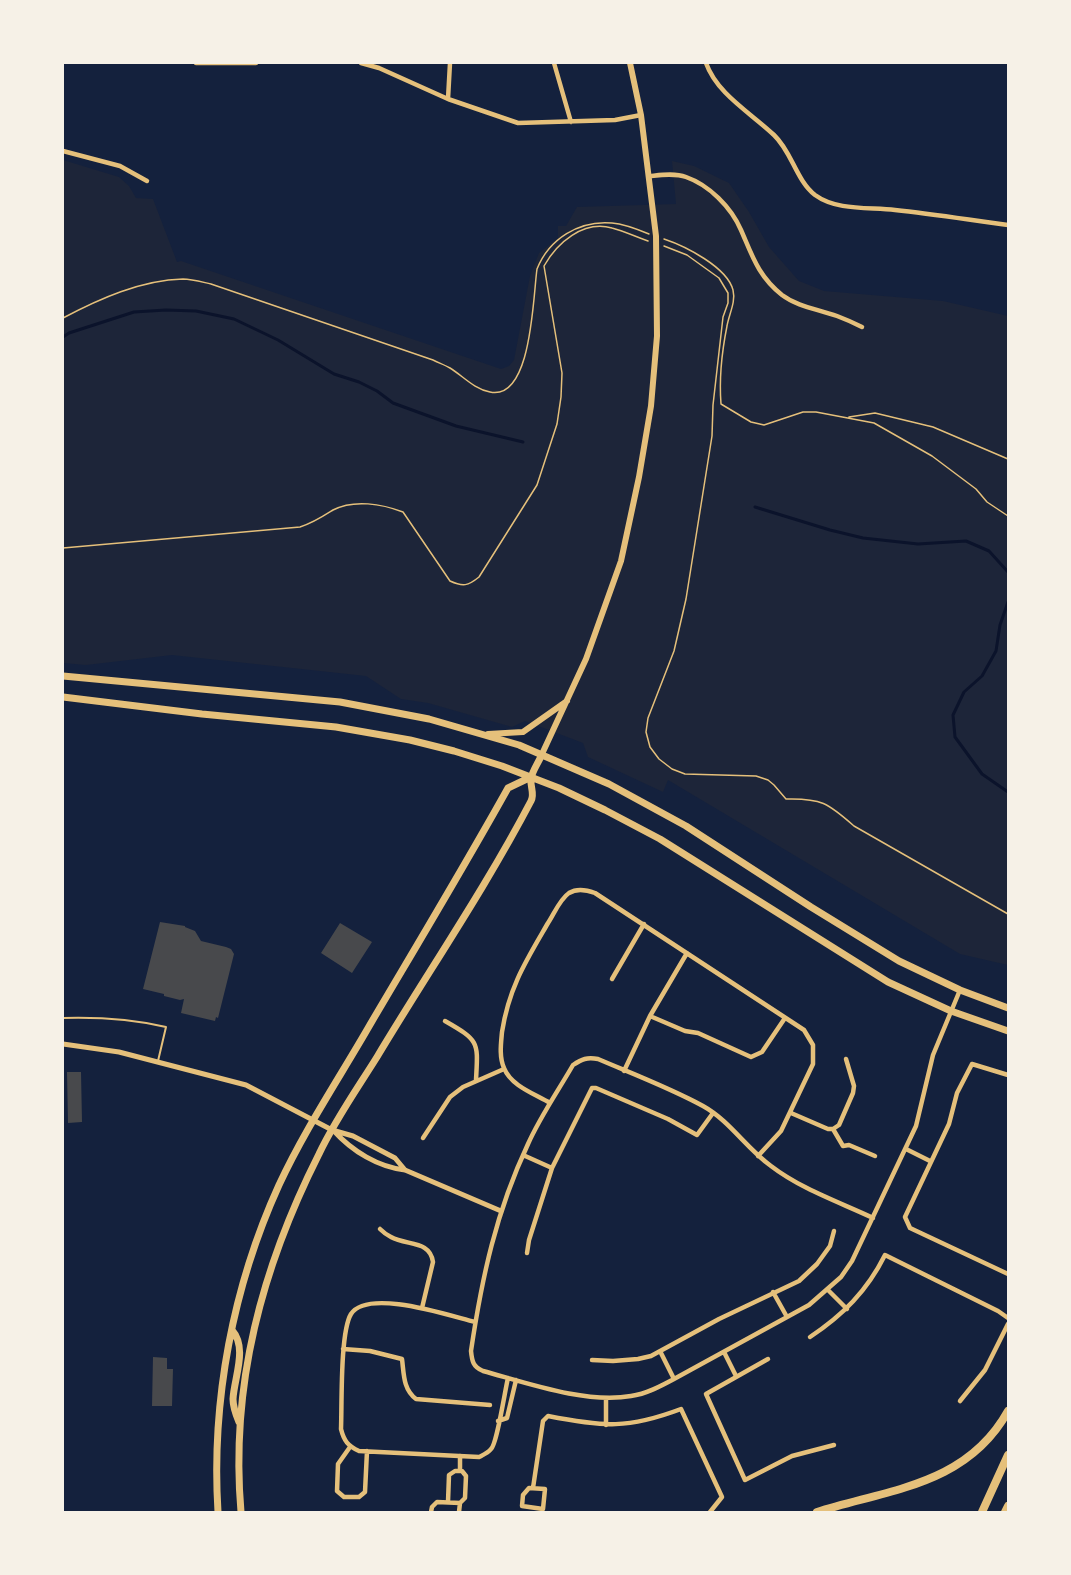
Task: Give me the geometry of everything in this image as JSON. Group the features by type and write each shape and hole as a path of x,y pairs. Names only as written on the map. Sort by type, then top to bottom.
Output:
{"highway":[{"path":"817,1512 927,1480 950,1470 978,1450 991,1437 1008,1411"},
{"path":"982,1512 1008,1455"},
{"path":"1005,1512 1008,1506"}],"main road":[{"path":"241,1512 240,1425 247,1358 268,1277 299,1195 332,1130 533,797 531,777 586,659 621,561 651,406 657,336 656,236 641,115 630,63"},
{"path":"63,676 340,702 429,718 487,734 542,754 609,784 686,826 811,908 899,961 960,990 1008,1008"},
{"path":"63,697 336,727 387,735 454,751 531,777 605,810 660,839 888,982 951,1011 1008,1031"},
{"path":"487,734 524,731 569,699"},
{"path":"218,1512 216,1485 219,1426 232,1330 249,1264 267,1215 288,1168 314,1119 508,788 531,777"},
{"path":"232,1330 240,1348 233,1400 240,1425"}],"street":[{"path":"196,63 256,63"},
{"path":"361,63 379,68 448,99 518,123 615,120 641,115"},
{"path":"448,99 450,63"},
{"path":"554,63 571,122"},
{"path":"706,63 716,83 777,137 805,184 813,194 825,202 1008,225"},
{"path":"63,151 120,166 147,181"},
{"path":"650,176 686,177 708,189 726,206 740,228 748,252 762,274 782,295 806,308 836,315 862,327"},
{"path":"550,1103 517,1084 504,1069 501,1037 505,1012 524,963 564,898 576,890 586,890 595,893 644,924 804,1030 813,1045 813,1064 781,1131 758,1156"},
{"path":"612,979 644,924"},
{"path":"624,1071 650,1016 687,953"},
{"path":"873,1218 791,1180 758,1156 731,1127 702,1106 598,1059 589,1057 582,1059 573,1065 550,1103 523,1155 501,1211 480,1287 471,1351 474,1365 483,1371 584,1396 606,1398 632,1396 652,1390 674,1379 809,1305 841,1277 852,1261 873,1218 916,1126 933,1055 960,990"},
{"path":"650,1016 685,1031 698,1033 751,1057 762,1052 785,1018"},
{"path":"445,1021 465,1032 476,1045 476,1080"},
{"path":"63,1044 119,1052 246,1085 314,1119 332,1130 347,1145 389,1168 405,1170 501,1211"},
{"path":"791,1113 828,1129 839,1125 854,1086 846,1059"},
{"path":"1008,1075 972,1064 964,1076 949,1124 905,1217 910,1228 1008,1274"},
{"path":"423,1138 450,1097 476,1080 504,1069"},
{"path":"527,1253 552,1168 592,1088 668,1119 697,1136 714,1113"},
{"path":"833,1129 843,1146 849,1145 875,1156"},
{"path":"332,1130 353,1136 394,1158 405,1170"},
{"path":"906,1149 930,1161"},
{"path":"523,1155 552,1168"},
{"path":"380,1229 392,1238 427,1249 432,1255 433,1262 422,1308"},
{"path":"592,1360 638,1359 660,1351 773,1292 799,1281 817,1264 830,1246 834,1231"},
{"path":"810,1337 847,1309 874,1276 885,1255 1008,1318"},
{"path":"828,1290 847,1309"},
{"path":"773,1292 787,1317"},
{"path":"475,1322 422,1308 370,1302 351,1313 343,1349 341,1429 344,1439 350,1447 359,1451 478,1457 491,1449 496,1442 498,1421 508,1377"},
{"path":"960,1401 985,1370 1008,1324"},
{"path":"343,1349 370,1351 402,1359 406,1386 409,1394 416,1399 490,1405"},
{"path":"660,1351 674,1379"},
{"path":"724,1352 736,1376"},
{"path":"768,1359 706,1394 745,1480 792,1456 834,1445"},
{"path":"498,1421 507,1418 516,1380"},
{"path":"606,1398 606,1425"},
{"path":"533,1488 543,1421 548,1416 592,1425 606,1425 644,1422 681,1409 722,1497 710,1512"},
{"path":"350,1447 338,1464 337,1491 344,1497 359,1497 365,1492 367,1451"},
{"path":"459,1471 460,1456"},
{"path":"448,1502 449,1475 455,1471 462,1471 466,1476 465,1498 460,1503 459,1512"},
{"path":"533,1488 545,1489 543,1509 522,1506 526,1491 533,1488"},
{"path":"431,1512 437,1502 460,1503"}],"lane":[{"path":"63,1018 94,1017 142,1022 166,1028 158,1062"}],"path":[{"path":"63,318 141,285 161,280 186,279 211,284 433,360 480,389 491,393 500,392 511,386 527,353 537,269 541,259 564,234 581,226 612,223 682,245 695,252 730,283 734,293 727,325 720,389 721,404 751,422 764,425 803,412 816,412 874,423 932,456 976,489 987,502 1008,516"},
{"path":"63,548 300,527 336,509 367,503 403,512 450,581 460,586 469,585 478,577 537,485 557,424 562,373 543,266 553,250 571,236 585,229 610,227 654,243"},
{"path":"665,247 687,255 719,278 728,293 728,303 723,317 713,405 712,436 686,599 674,651 648,718 646,732 650,747 659,759 672,769 685,774 756,776 768,780 786,800 814,799 823,802 854,826 1008,914"},
{"path":"846,418 875,414 933,427 1008,459"}],"shaded area":[{"path":"63,160 119,177 129,186 136,198 153,199 177,262 181,261 501,369 509,366 514,360 530,276 539,253 558,238 558,226 566,226 577,207 676,204 672,161 694,166 729,183 769,247 799,281 824,291 943,301 1008,316 1008,965 960,954 668,780 663,792 588,757 583,743 525,721 512,727 428,703 401,699 366,676 172,655 86,665 63,663"}],"building":[{"path":"160,922 185,926 195,931 201,941 226,947 234,954 218,1018 216,1017 215,1021 181,1013 184,999 180,1000 143,989"},
{"path":"340,923 372,942 352,973 321,953"},
{"path":"67,1072 81,1072 82,1122 68,1123"},
{"path":"153,1357 167,1358 167,1369 173,1369 172,1406 152,1406"}],"waterway":[{"path":"63,337 134,312 196,311 234,319 278,340 334,374 377,391 393,403 456,426 523,442"},
{"path":"755,507 863,538 918,544 966,541 989,551 1008,572"},
{"path":"1008,602 1000,625 996,651 982,676 964,692 953,715 955,737 982,774 1008,792"}]}
